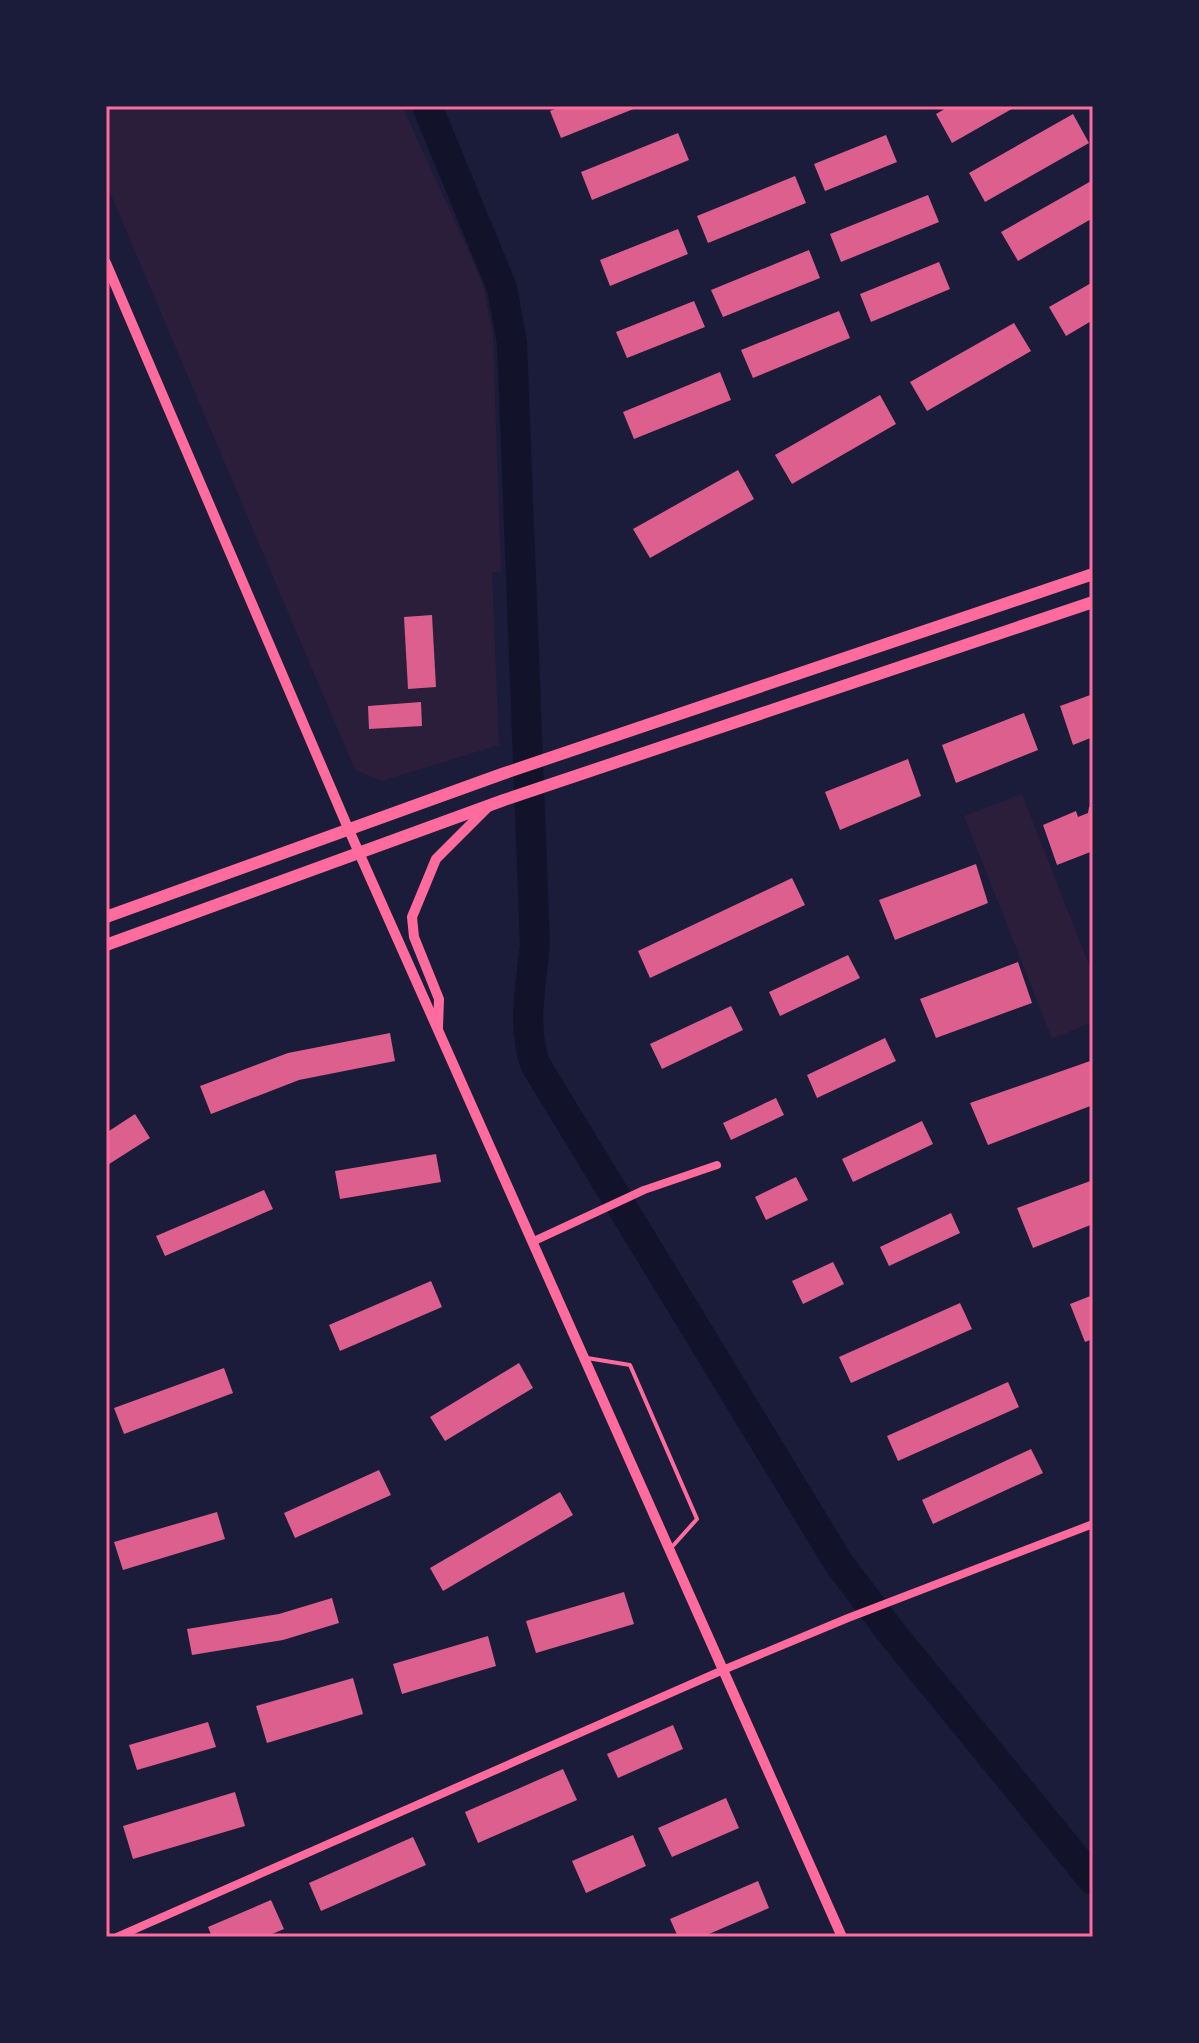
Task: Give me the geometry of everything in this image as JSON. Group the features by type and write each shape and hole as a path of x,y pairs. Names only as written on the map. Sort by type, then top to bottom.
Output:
{"main road":[{"path":"106,917 502,774 1093,574"},
{"path":"106,945 504,800 1093,602"}],"street":[{"path":"106,263 358,852 842,1937"},
{"path":"437,1029 439,999 414,937 412,917 436,859 489,806"},
{"path":"532,1242 644,1190 717,1165"},
{"path":"117,1937 723,1670 848,1618 1093,1524"}],"lane":[{"path":"584,1358 630,1365 697,1519 669,1550"}],"shaded area":[{"path":"106,106 402,106 475,265 484,289 493,335 501,572 492,572 499,745 382,781 355,770 106,183"},
{"path":"1022,794 1093,975 1093,1022 1052,1039 964,816"}],"building":[{"path":"562,106 641,106 561,138 550,111"},
{"path":"950,106 1017,106 952,143 936,114"},
{"path":"1073,114 1089,143 985,202 969,173"},
{"path":"678,133 689,160 592,200 581,172"},
{"path":"886,135 897,162 825,191 814,164"},
{"path":"795,176 806,203 708,243 697,216"},
{"path":"1093,180 1093,218 1018,261 1001,232"},
{"path":"928,195 939,222 841,262 830,234"},
{"path":"678,229 688,254 610,286 600,260"},
{"path":"809,250 820,278 723,317 711,290"},
{"path":"939,262 950,289 871,322 860,294"},
{"path":"1093,282 1093,320 1066,336 1049,307"},
{"path":"694,301 705,327 627,358 616,332"},
{"path":"839,311 850,338 753,378 741,350"},
{"path":"1014,323 1031,351 927,411 910,382"},
{"path":"720,372 731,400 634,439 623,412"},
{"path":"880,395 896,424 792,484 775,455"},
{"path":"738,470 754,499 650,558 633,529"},
{"path":"432,615 436,687 408,689 404,617"},
{"path":"1093,694 1093,737 1073,745 1060,706"},
{"path":"421,702 422,726 369,729 368,706"},
{"path":"1024,713 1038,750 956,783 942,745"},
{"path":"908,759 921,796 840,830 825,792"},
{"path":"1093,806 1093,851 1057,865 1043,825 1076,811 1078,817 1088,813 1089,807"},
{"path":"976,864 988,903 895,940 879,900"},
{"path":"792,878 805,905 650,978 638,951"},
{"path":"848,955 860,978 780,1016 769,992"},
{"path":"1018,962 1032,1003 936,1038 920,999"},
{"path":"731,1006 743,1030 662,1069 650,1044"},
{"path":"390,1033 395,1061 299,1080 211,1114 200,1086 288,1053"},
{"path":"885,1038 896,1061 817,1098 807,1075"},
{"path":"1093,1060 1093,1105 988,1145 970,1103"},
{"path":"776,1098 784,1115 731,1140 723,1123"},
{"path":"135,1114 150,1138 106,1166 106,1133"},
{"path":"922,1121 933,1144 853,1182 842,1159"},
{"path":"436,1154 441,1182 340,1199 335,1171"},
{"path":"796,1177 808,1200 766,1220 755,1197"},
{"path":"1093,1180 1093,1224 1033,1248 1017,1208"},
{"path":"264,1190 273,1209 165,1256 156,1236"},
{"path":"951,1213 960,1233 889,1266 880,1247"},
{"path":"833,1262 844,1284 803,1304 792,1281"},
{"path":"431,1281 442,1307 340,1351 329,1325"},
{"path":"1093,1295 1093,1339 1085,1342 1070,1304"},
{"path":"960,1303 972,1329 851,1383 839,1357"},
{"path":"519,1363 533,1388 445,1441 430,1417"},
{"path":"224,1368 233,1393 124,1434 114,1408"},
{"path":"1008,1382 1019,1407 898,1461 887,1436"},
{"path":"1031,1449 1043,1473 933,1524 922,1500"},
{"path":"379,1470 391,1495 295,1538 284,1513"},
{"path":"560,1492 573,1515 443,1591 430,1568"},
{"path":"217,1512 225,1539 123,1570 114,1542"},
{"path":"624,1592 634,1624 536,1653 526,1621"},
{"path":"332,1598 339,1623 283,1640 192,1655 187,1629 279,1614"},
{"path":"488,1636 496,1666 402,1694 393,1664"},
{"path":"353,1678 363,1714 267,1743 256,1706"},
{"path":"208,1722 216,1747 137,1770 129,1745"},
{"path":"673,1725 683,1749 618,1778 607,1754"},
{"path":"563,1769 577,1800 478,1843 465,1812"},
{"path":"235,1792 245,1826 133,1859 123,1826"},
{"path":"726,1798 739,1828 672,1857 658,1828"},
{"path":"633,1835 646,1866 586,1893 572,1861"},
{"path":"413,1837 426,1865 321,1911 309,1883"},
{"path":"758,1881 769,1908 702,1937 678,1937 670,1919"},
{"path":"271,1900 284,1929 265,1937 212,1937 208,1927"}],"waterway":[{"path":"427,106 502,288 512,343 535,944 528,1020 535,1064 838,1562 890,1631 1093,1880"}]}
